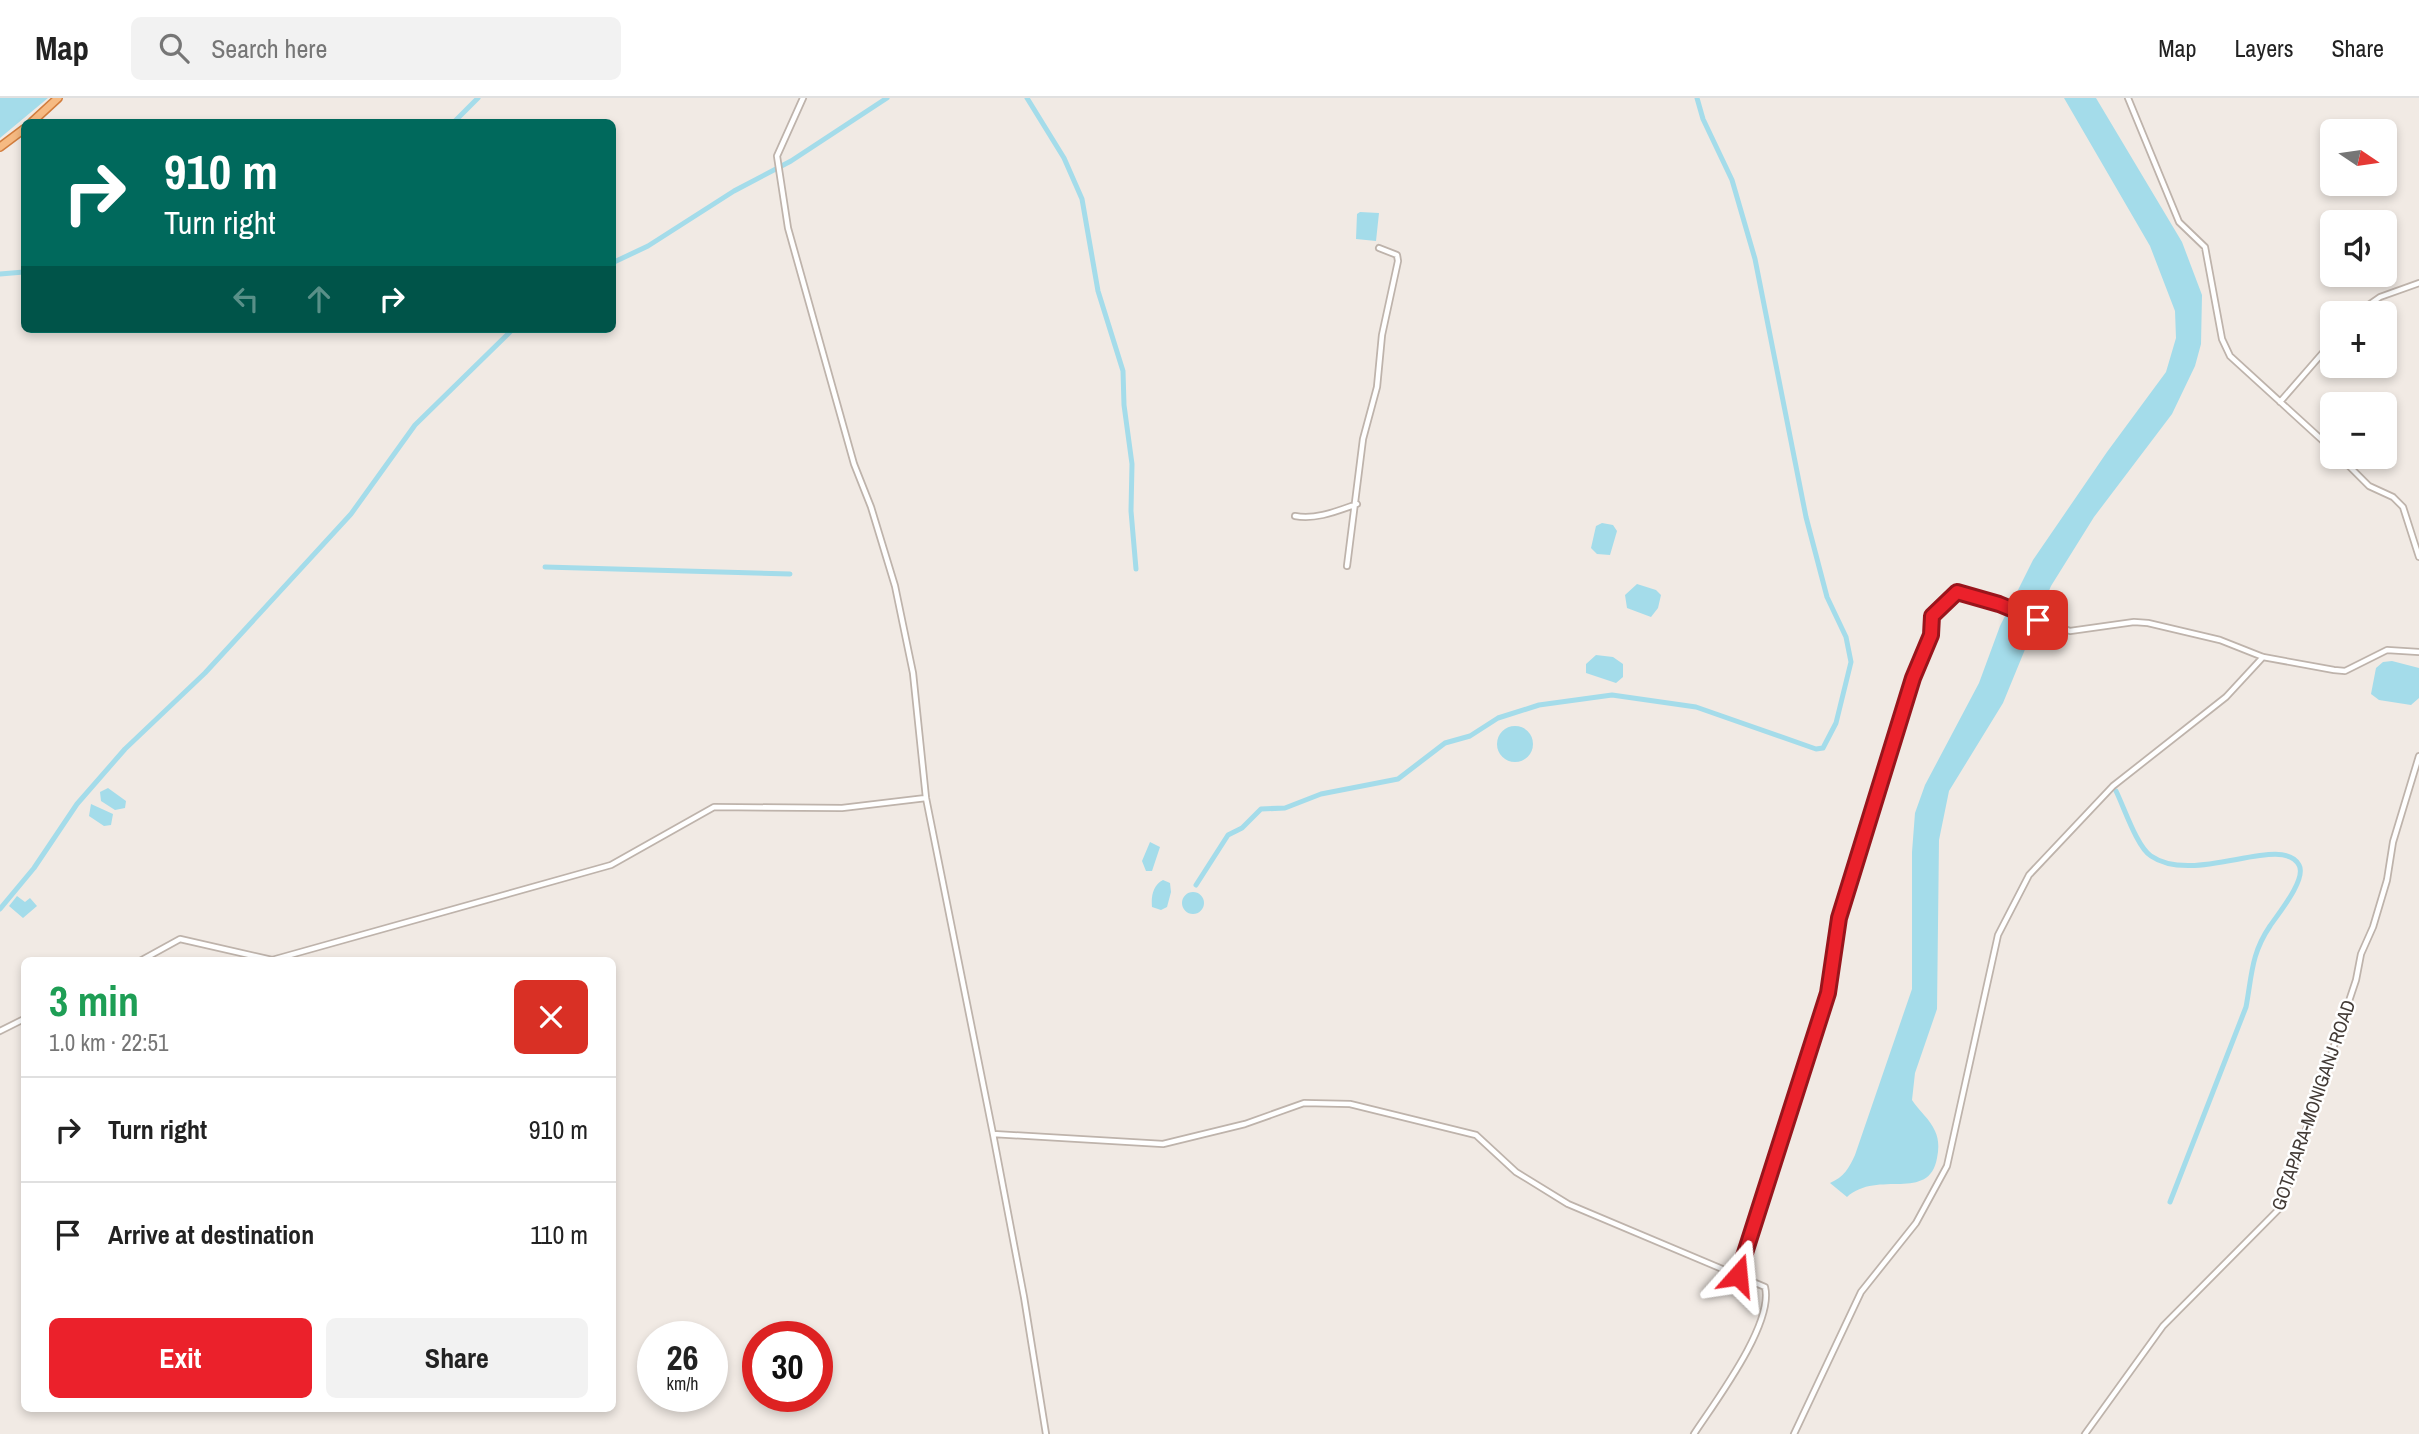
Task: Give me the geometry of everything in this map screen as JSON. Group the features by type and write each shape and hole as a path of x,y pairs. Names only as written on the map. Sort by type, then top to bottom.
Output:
{"highway":[{"path":"35,119 58,98"},
{"path":"0,147 21,131"}],"street":[{"path":"803,98 777,156 788,228 855,464 895,586 913,673 926,798 1024,1297 1045,1434"},
{"path":"2128,98 2179,222 2205,247 2224,346 2243,370 2320,438"},
{"path":"1347,566 1357,504 1363,439 1377,387 1382,335 1398,261 1397,255 1392,251 1379,248"},
{"path":"2374,301 2419,282"},
{"path":"2280,402 2320,356"},
{"path":"2352,469 2368,486 2393,497 2403,507 2419,557"},
{"path":"1295,516 1306,518 1323,515 1357,504"},
{"path":"1738,1275 1828,993 1839,918 1913,678 1931,635 1932,616 1957,592 1999,604 2058,628 2082,631 2134,622 2148,623 2220,640 2263,657 2346,671 2387,650 2419,652"},
{"path":"1794,1434 1861,1292 1916,1223 1947,1166 1998,935 2028,875 2113,786 2225,697 2263,657"},
{"name":"GOTAPARA-MONIGANJ ROAD","path":"2085,1434 2163,1326 2280,1208 2356,980 2361,954 2373,927 2387,880 2393,842 2419,756"},
{"path":"283,957 611,865 714,807 842,808 926,798"},
{"path":"147,957 180,939 259,957"},
{"path":"0,1031 21,1020"},
{"path":"993,1134 1163,1144 1245,1124 1304,1103 1350,1104 1476,1135 1516,1172 1568,1204 1765,1287 1768,1299 1752,1341 1694,1434"}],"water":[{"path":"0,98 48,98 21,119 0,138"},
{"path":"2064,98 2096,98 2182,242 2202,295 2201,344 2195,366 2172,414 2094,517 2051,586 2003,703 1949,791 1939,840 1937,1009 1915,1073 1912,1100 1937,1137 1938,1155 1932,1171 1924,1179 1913,1183 1873,1185 1859,1189 1847,1197 1830,1183 1846,1172 1855,1155 1912,989 1912,852 1915,813 1925,785 1979,683 2000,626 2033,560 2166,372 2176,338 2175,311 2150,246"},
{"path":"1379,213 1376,241 1356,239 1357,214"},
{"path":"1602,523 1613,525 1617,531 1610,555 1597,554 1591,548 1596,526"},
{"path":"1637,584 1656,590 1661,595 1658,608 1651,617 1627,608 1625,595"},
{"path":"1596,655 1613,657 1623,664 1623,677 1616,683 1586,673 1586,664"},
{"path":"2392,661 2419,668 2419,698 2411,705 2379,700 2371,694 2376,668 2383,662"},
{"path":"1515,726 1527,732 1533,744 1527,756 1515,762 1503,756 1497,744 1503,732"},
{"path":"108,788 126,801 125,808 115,810 101,801 100,792"},
{"path":"91,804 113,814 111,825 104,826 89,816"},
{"path":"1150,842 1160,847 1152,871 1146,871 1142,861"},
{"path":"1163,880 1170,883 1171,892 1167,907 1161,910 1152,907 1152,899 1153,891"},
{"path":"1189,892 1197,892 1204,899 1204,907 1197,914 1189,914 1182,907 1182,899"},
{"path":"17,896 25,902 30,898 37,906 23,918 9,906"}],"waterway":[{"path":"457,119 478,98"},
{"path":"616,261 648,246 734,191 791,161 887,98"},
{"path":"1027,98 1064,158 1082,199 1098,291 1123,371 1124,405 1132,464 1131,511 1136,569"},
{"path":"1196,885 1228,835 1242,828 1261,809 1285,808 1321,794 1398,779 1445,743 1470,736 1498,718 1539,705 1612,695 1696,707 1816,749 1823,748 1836,723 1851,662 1846,637 1827,597 1806,517 1755,259 1732,180 1703,119 1697,98"},
{"path":"0,274 21,272"},
{"path":"0,909 34,868 77,804 125,749 205,673 351,514 415,425 509,333"},
{"path":"545,567 790,574"},
{"path":"2116,791 2136,836 2146,851 2169,864 2212,864 2275,854 2290,857 2299,865 2300,871 2295,887 2259,946 2246,1007 2170,1202"}],"route":[{"path":"1738,1275 1828,993 1839,918 1913,678 1931,635 1932,616 1957,592 1999,604 2038,620"}]}
